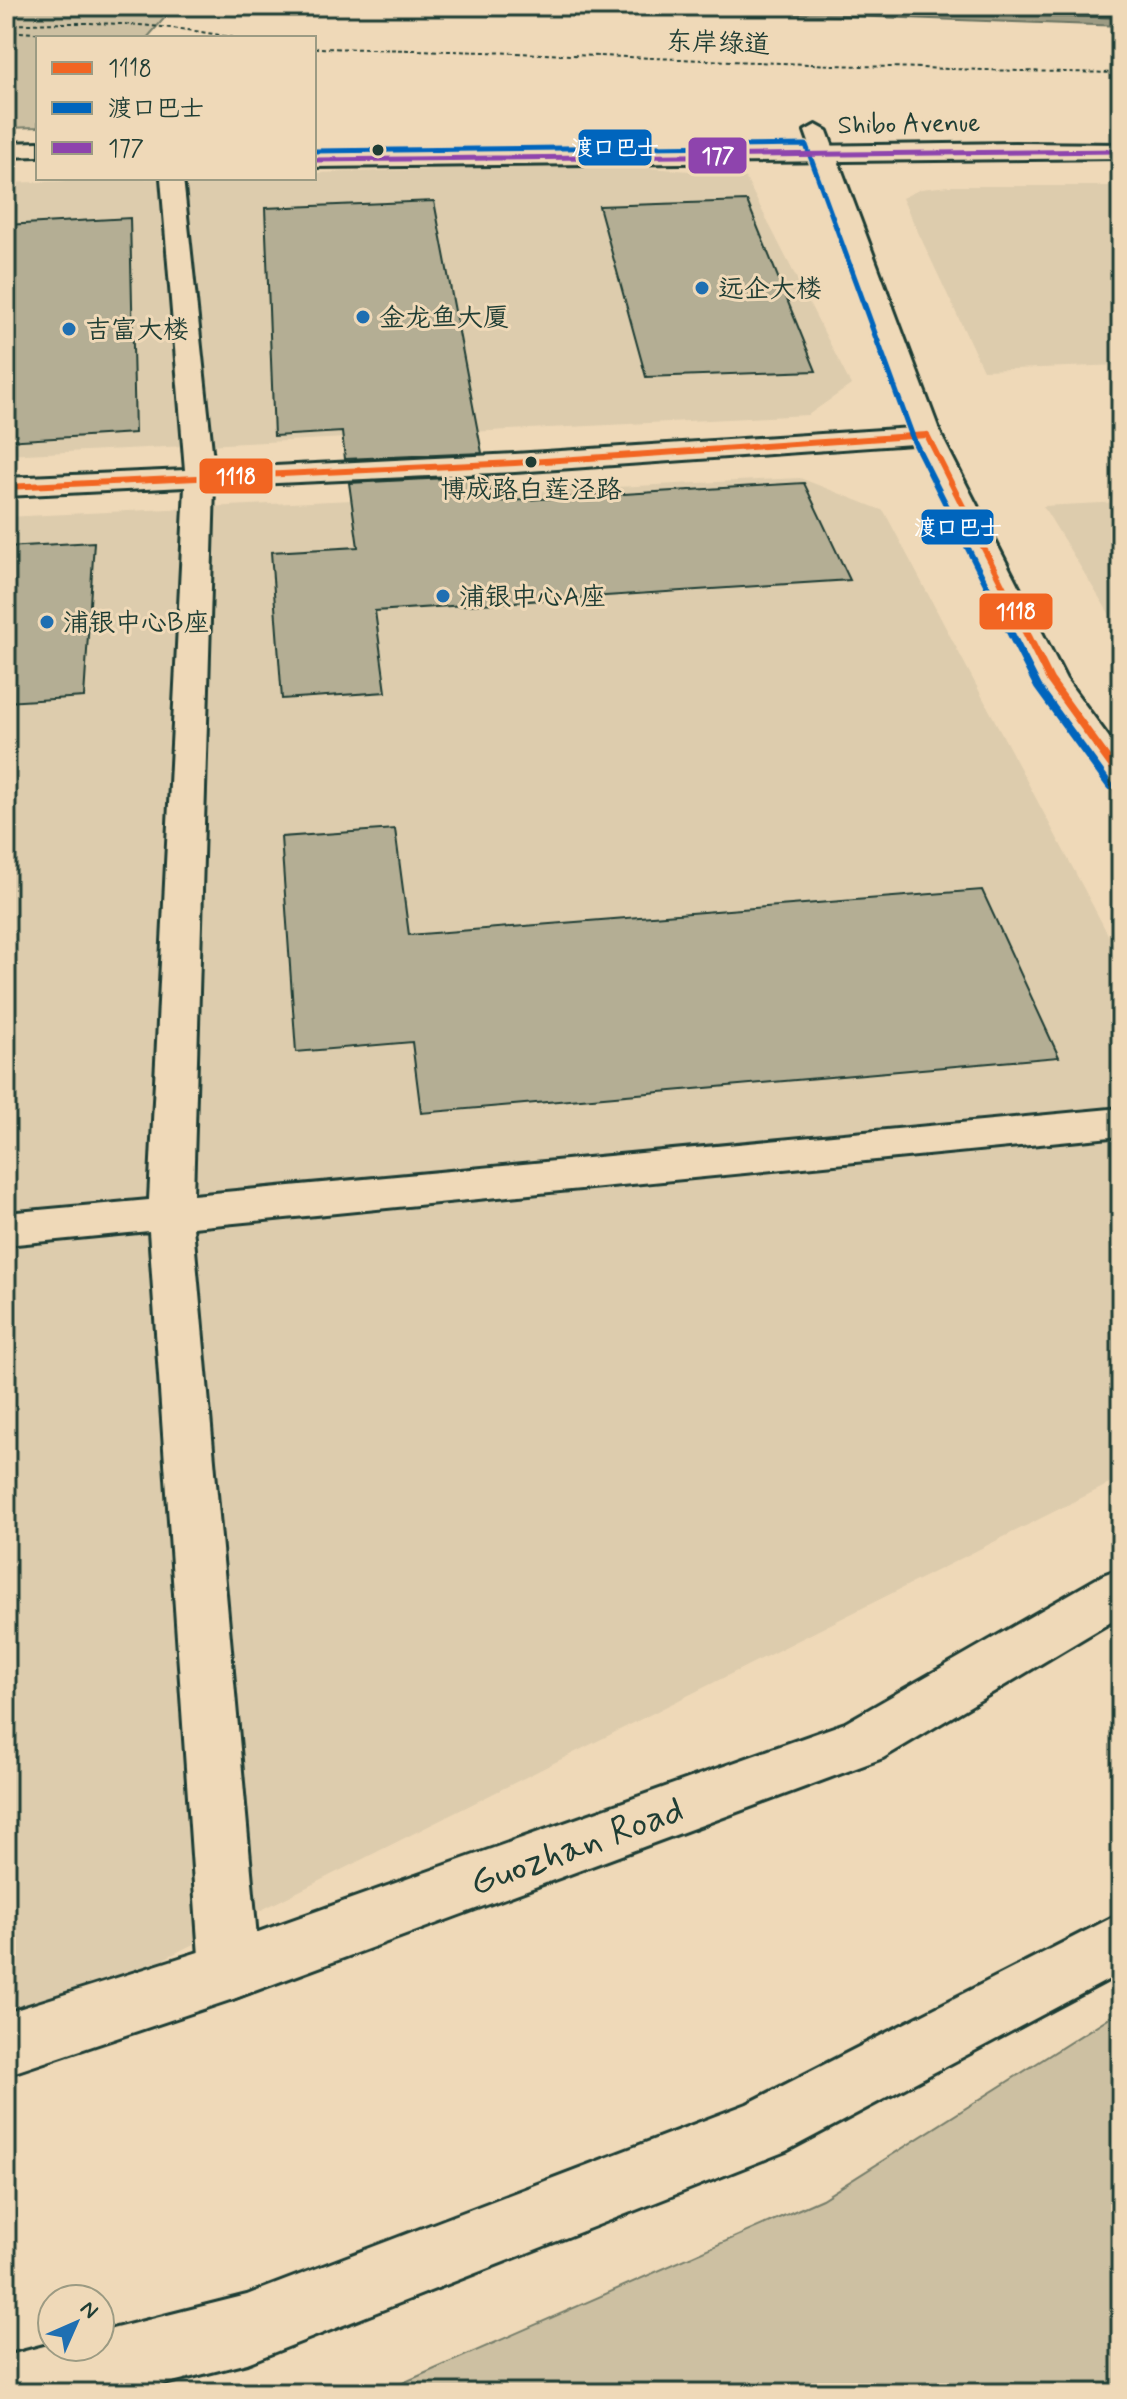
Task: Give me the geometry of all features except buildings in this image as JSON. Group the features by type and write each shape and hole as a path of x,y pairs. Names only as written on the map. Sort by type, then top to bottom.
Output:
{"street":[{"name":"Shibo Avenue","path":"925,130 1121,130"},
{"name":"Shibo Avenue","path":"316,137 824,138 1121,151"},
{"name":"Shibo Avenue","path":"316,160 824,138"},
{"path":"824,138 927,435 1050,680 1121,778"},
{"path":"6,150 36,149"},
{"path":"6,171 36,170"},
{"path":"172,180 200,476 170,1213 230,1971"},
{"path":"6,487 515,463 927,435"},
{"path":"6,1229 1121,1122"},
{"name":"Guozhan Road","path":"6,2044 230,1971 863,1741 1121,1590"},
{"path":"6,2390 247,2329 764,2129 1121,1942"}],"path":[{"path":"6,25 101,21 201,30 226,36"},
{"path":"6,31 75,36"},
{"name":"东岸绿道","path":"316,48 442,50 972,71 1121,73"}],"shaded area":[{"path":"6,6 175,6 149,36 36,36 36,127 6,128"},
{"path":"597,164 744,175 851,385 808,415 6,455 6,183 316,180 316,173"},
{"path":"949,186 1121,186 1121,365 983,370 902,198 921,189"},
{"path":"800,478 884,511 1121,959 1121,1478 106,1988 6,2009 6,517"},
{"path":"1121,502 1121,633 1043,506"},
{"path":"1121,2010 1121,2393 380,2393 822,2199"}],"water":[{"path":"576,6 1121,6 1121,26"}],"transit line":[{"name":"渡口巴士","path":"316,151 806,145 914,441 1038,687 1110,786"},
{"name":"177","path":"316,160 1121,151"},
{"name":"1118","path":"927,435 1050,680 1121,778"},
{"name":"1118","path":"6,487 515,463 927,435"}],"place":[{"name":"远企大楼","path":"702,288"},
{"name":"金龙鱼大厦","path":"363,317"},
{"name":"吉富大楼","path":"69,329"},
{"name":"博成路白莲泾路","path":"531,462"},
{"name":"浦银中心A座","path":"443,596"},
{"name":"浦银中心B座","path":"47,622"}]}
